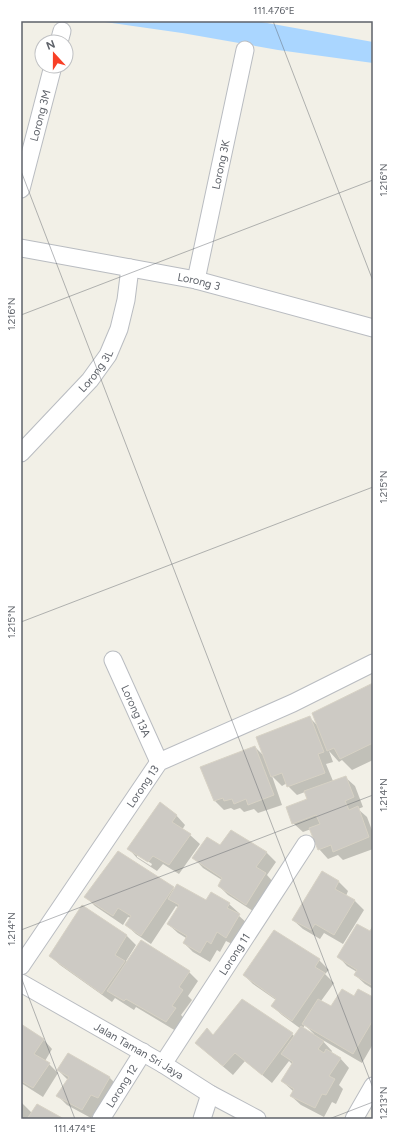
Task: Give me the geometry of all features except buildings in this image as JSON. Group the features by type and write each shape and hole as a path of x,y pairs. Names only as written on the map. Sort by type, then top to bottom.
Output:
{"street":[{"name":"Lorong 3K","path":"196,280 245,50"},
{"name":"Lorong 3M","path":"21,189 51,74"},
{"name":"Lorong 3","path":"21,248 196,280 373,328"},
{"name":"Lorong 3L","path":"21,453 90,380 108,355 121,322 126,300 130,268"},
{"name":"Lorong 13A","path":"113,660 159,762"},
{"name":"Lorong 13","path":"21,966 159,762 294,703 373,663"},
{"name":"Lorong 11","path":"163,1064 306,844"},
{"name":"Jalan Taman Sri Jaya","path":"21,983 143,1052 210,1094 257,1119"},
{"name":"Lorong 12","path":"101,1119 143,1052"},
{"path":"354,1119 373,1086"},
{"path":"202,1119 210,1094"}],"water":[{"path":"98,21 256,21 373,42 373,63 278,50 182,33"}]}
